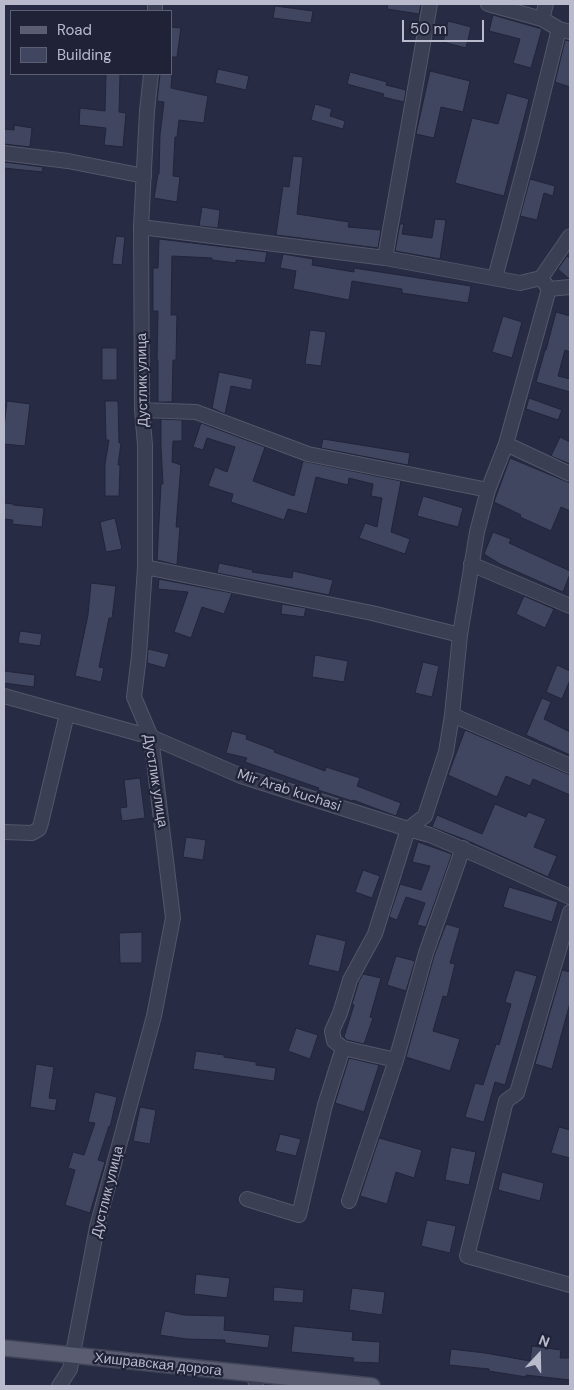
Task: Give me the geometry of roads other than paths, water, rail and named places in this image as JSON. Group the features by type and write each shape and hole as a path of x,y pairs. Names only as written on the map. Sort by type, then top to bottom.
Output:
{"main road":[{"name":"Хишравская дорога","path":"4,1348 255,1381 372,1386"}],"street":[{"path":"385,258 430,4"},
{"path":"488,4 542,19 565,30 531,142 494,278"},
{"path":"542,19 546,4"},
{"name":"Дустлик улица","path":"59,1386 70,1369 98,1227 154,1016 174,918 151,737 134,698 145,567 141,226 147,111 151,75"},
{"path":"4,153 68,161 144,176"},
{"path":"141,226 385,258 494,278 570,287"},
{"path":"396,1060 342,1048 334,1041 332,1031 340,1013 350,980 375,934 408,829 425,816 446,752 452,715 460,635 477,532 488,490 506,444 545,283 570,236"},
{"path":"142,410 196,412 308,454 488,490"},
{"path":"506,444 570,474"},
{"path":"471,564 570,606"},
{"path":"145,567 372,613 460,635"},
{"name":"Mir Arab kuchasi","path":"4,696 151,737 241,776 430,835 570,897"},
{"path":"4,832 32,833 39,829 67,714"},
{"path":"452,715 570,766"},
{"path":"349,1201 396,1060 426,953 463,848"},
{"path":"570,912 517,1093 506,1101 467,1256 570,1285"},
{"path":"247,1199 299,1216 324,1105 342,1048"}]}
